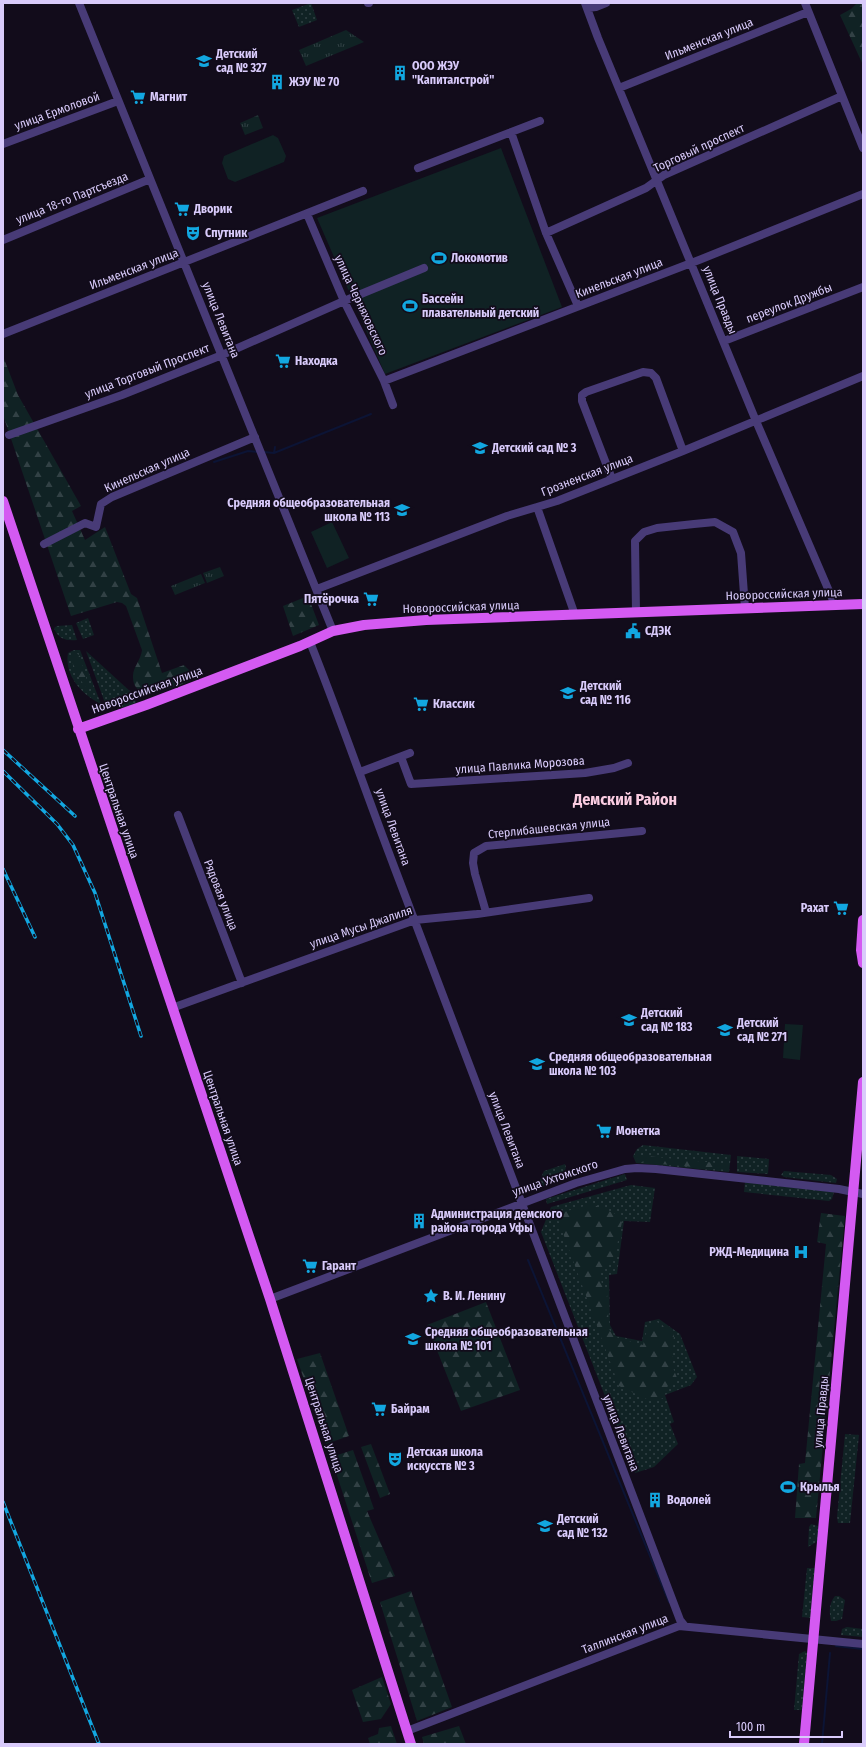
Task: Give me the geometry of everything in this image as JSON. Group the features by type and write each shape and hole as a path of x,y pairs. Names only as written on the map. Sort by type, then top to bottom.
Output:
{"main road":[{"name":"Центральная улица","path":"3,501 78,729 270,1299 411,1744"},
{"name":"Новороссийская улица","path":"78,729 146,705 310,642 333,631 364,625 426,620 863,604"},
{"path":"863,920 861,950 863,963"},
{"name":"улица Правды","path":"804,1744 858,1193 863,1082"}],"street":[{"name":"улица Левитана","path":"78,3 185,262 333,631"},
{"path":"586,5 596,7 606,3"},
{"path":"805,3 863,148"},
{"name":"улица Правды","path":"586,5 756,421 835,605"},
{"name":"Ильменская улица","path":"619,88 808,12"},
{"name":"Торговый проспект","path":"546,233 646,188 664,175 842,96"},
{"name":"улица Ермоловой","path":"3,144 118,101"},
{"path":"418,168 540,121"},
{"path":"511,132 546,233 578,306"},
{"name":"улица 18-го Партсъезда","path":"3,240 150,179"},
{"name":"Ильменская улица","path":"3,334 363,191"},
{"name":"Кинельская улица","path":"384,381 692,263 863,194"},
{"name":"улица Черняховского","path":"307,214 344,301 384,381 393,405"},
{"name":"улица Торговый Проспект","path":"9,435 122,395 222,355 344,301 424,268"},
{"name":"переулок Дружбы","path":"724,341 863,287"},
{"path":"612,478 582,401 582,395 586,392 643,372 651,373 656,378 683,451"},
{"name":"Грозненская улица","path":"317,589 506,516 557,501 683,451 863,376"},
{"name":"Кинельская улица","path":"44,544 85,523 96,528 101,504 112,497 255,437"},
{"path":"537,507 576,615"},
{"path":"636,613 635,541 644,532 657,528 715,522 733,532 741,553 745,608"},
{"name":"улица Левитана","path":"310,642 521,1203 680,1620 684,1625"},
{"path":"360,772 410,753"},
{"name":"улица Павлика Морозова","path":"401,757 411,784 585,773 614,768 628,763"},
{"name":"Рядовая улица","path":"178,815 242,983"},
{"name":"Стерлибашевская улица","path":"486,912 473,863 474,853 486,846 642,831"},
{"name":"улица Мусы Джалиля","path":"172,1008 415,920 589,898"},
{"name":"улица Ухтомского","path":"270,1299 521,1203 606,1173 637,1168 858,1193"},
{"name":"Таллинская улица","path":"407,1731 671,1628 684,1625 863,1644"}],"green space":[{"path":"311,3 317,20 299,27 292,10"},
{"path":"857,3 863,3 863,65 840,15 851,9"},
{"path":"346,30 364,42 306,66 299,50"},
{"path":"258,115 263,128 245,135 240,123"},
{"path":"273,135 278,138 286,156 284,162 235,182 228,179 222,163 224,156"},
{"name":"Локомотив","path":"501,148 562,307 385,374 317,218"},
{"path":"3,356 18,395 81,506 72,511 85,540 105,527 131,594 137,598 162,673 184,665 191,672 192,676 190,681 156,692 140,690 135,685 133,673 142,650 126,606 122,603 117,602 71,616 3,415"},
{"path":"332,522 349,558 327,568 311,532"},
{"path":"220,567 224,576 207,583 203,573"},
{"path":"201,574 205,583 175,595 171,586"},
{"path":"308,596 319,625 293,636 283,606"},
{"path":"88,618 94,635 83,639 76,623"},
{"path":"72,625 77,640 69,640 60,637 54,628 57,626"},
{"path":"74,650 80,650 101,704 81,690 72,676 67,661 68,653"},
{"path":"86,651 132,693 136,702 133,705 130,707 121,707 112,706 105,703"},
{"path":"75,652 80,656 89,688 86,688 74,670 71,654"},
{"path":"785,1024 803,1025 800,1060 783,1058"},
{"path":"643,1145 731,1155 729,1172 636,1163 633,1156 637,1149"},
{"path":"636,1155 727,1164 727,1170 638,1162"},
{"path":"737,1156 769,1159 768,1174 737,1172"},
{"path":"565,1164 566,1167 563,1178 540,1188 539,1182 544,1171"},
{"path":"784,1171 831,1175 837,1179 836,1183 784,1177 781,1175"},
{"path":"625,1174 627,1180 547,1204 546,1199"},
{"path":"745,1182 834,1192 832,1199 829,1201 744,1192"},
{"path":"631,1185 655,1188 650,1222 624,1221 617,1274 609,1275 610,1325 616,1336 642,1341 645,1322 659,1319 680,1334 697,1377 691,1385 665,1395 674,1422 670,1424 678,1444 654,1467 635,1473 541,1232 551,1207"},
{"path":"592,1204 623,1217 615,1255 600,1272 602,1285 607,1293 609,1329 615,1337 643,1345 648,1326 657,1322 674,1334 672,1365 677,1378 667,1387 663,1398 653,1402 619,1386 556,1214"},
{"path":"821,1213 845,1216 816,1518 795,1518 799,1464 805,1463 826,1244 817,1242"},
{"path":"486,1302 520,1390 461,1411 427,1325"},
{"path":"320,1353 349,1436 326,1444 297,1359"},
{"path":"845,1434 859,1435 850,1523 838,1523 837,1517"},
{"path":"371,1444 390,1494 380,1498 361,1447"},
{"path":"353,1450 374,1509 367,1511 395,1576 372,1583 331,1457"},
{"path":"811,1524 818,1526 818,1541 808,1547 809,1527"},
{"path":"807,1568 815,1568 811,1618 802,1617"},
{"path":"411,1591 452,1707 417,1721 380,1602"},
{"path":"835,1596 839,1596 845,1600 842,1619 831,1621 830,1608"},
{"path":"847,1627 863,1629 863,1637 841,1635 842,1629"},
{"path":"805,1651 807,1653 802,1710 794,1710 799,1654"},
{"path":"382,1677 391,1704 381,1719 363,1722 352,1690"},
{"path":"391,1726 397,1744 370,1744 368,1738 378,1734 379,1728"},
{"path":"459,1726 466,1744 424,1744 422,1737"}],"waterway":[{"path":"264,452 274,453 371,414"},
{"path":"274,453 275,447"},
{"path":"214,462 248,451 258,452"},
{"path":"528,1260 669,1602"},
{"path":"836,1646 863,1649"},
{"path":"822,1744 830,1653"}],"railway":[{"path":"3,750 75,816"},
{"path":"3,771 57,824 73,845 95,893 141,1036"},
{"path":"3,869 35,937"},
{"path":"3,1502 99,1744"}],"place":[{"name":"Детский сад № 327","path":"204,61"},
{"name":"ООО ЖЭУ \"Капиталстрой\"","path":"400,73"},
{"name":"ЖЭУ № 70","path":"277,82"},
{"name":"Магнит","path":"138,97"},
{"name":"Дворик","path":"182,209"},
{"name":"Спутник","path":"193,233"},
{"name":"Локомотив","path":"439,258"},
{"name":"Бассейн плавательный детский","path":"410,306"},
{"name":"Находка","path":"283,361"},
{"name":"Детский сад № 3","path":"480,448"},
{"name":"Средняя общеобразовательная школа № 113","path":"402,510"},
{"name":"Пятёрочка","path":"371,599"},
{"name":"СДЭК","path":"633,631"},
{"name":"Детский сад № 116","path":"568,693"},
{"name":"Классик","path":"421,704"},
{"name":"Рахат","path":"841,908"},
{"name":"Детский сад № 183","path":"629,1020"},
{"name":"Детский сад № 271","path":"725,1030"},
{"name":"Средняя общеобразовательная школа № 103","path":"537,1064"},
{"name":"Монетка","path":"604,1131"},
{"name":"Администрация демского района города Уфы","path":"419,1221"},
{"name":"РЖД-Медицина","path":"801,1252"},
{"name":"Гарант","path":"310,1266"},
{"name":"В. И. Ленину","path":"431,1296"},
{"name":"Средняя общеобразовательная школа № 101","path":"413,1339"},
{"name":"Байрам","path":"379,1409"},
{"name":"Детская школа искусств № 3","path":"395,1459"},
{"name":"Крылья","path":"788,1487"},
{"name":"Водолей","path":"655,1500"},
{"name":"Детский сад № 132","path":"545,1526"}],"district":[{"name":"Демский Район","path":"625,799"}]}
